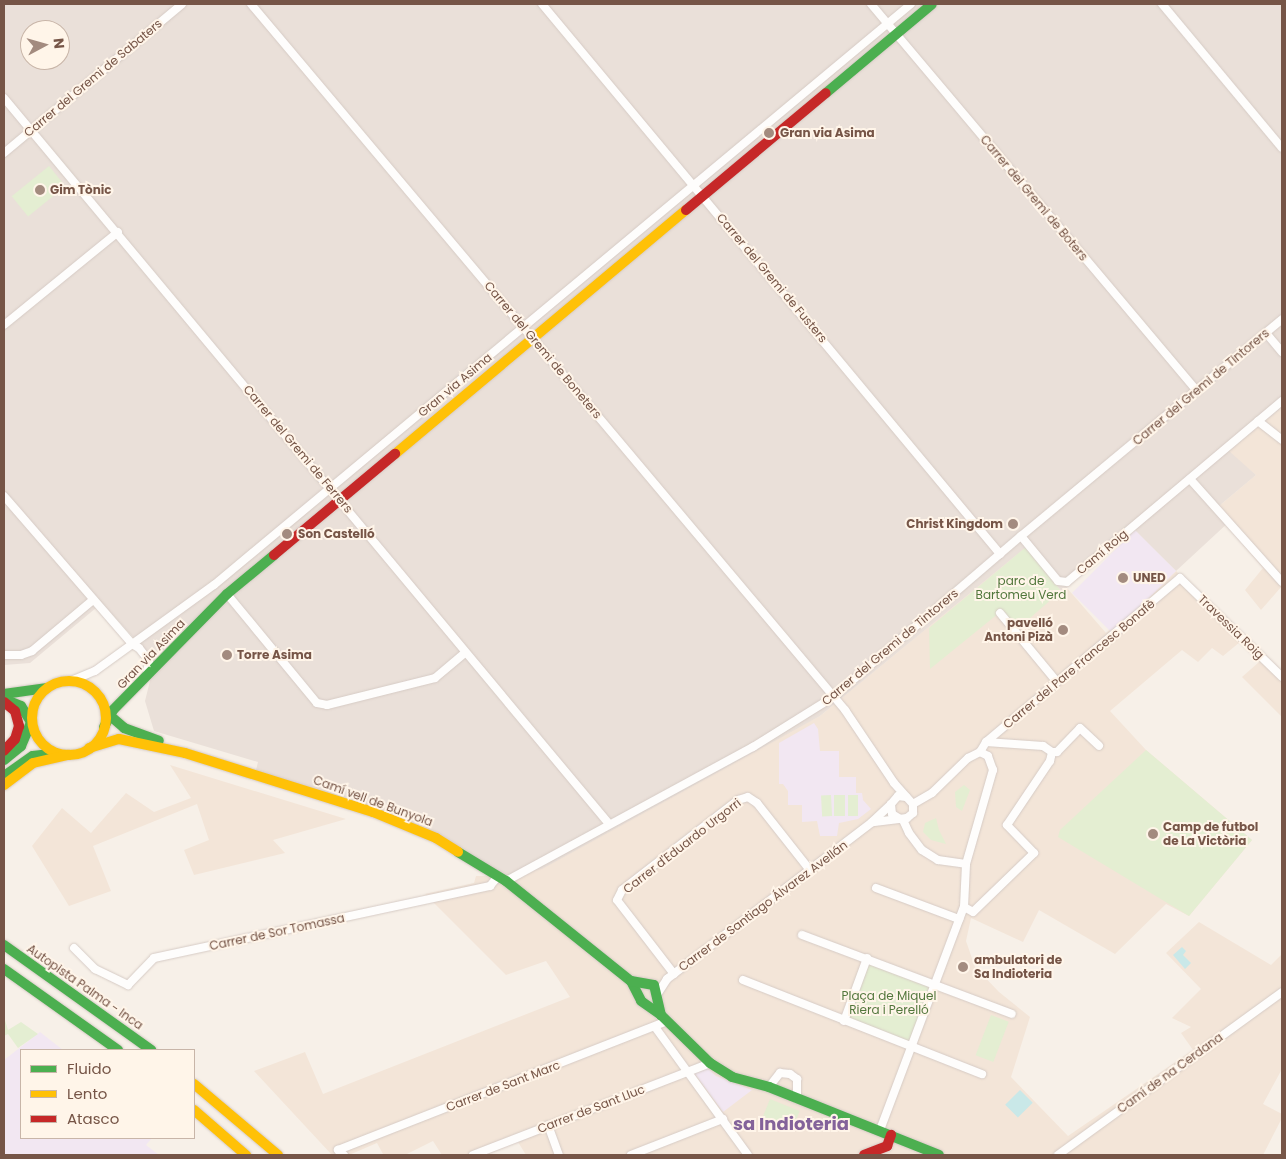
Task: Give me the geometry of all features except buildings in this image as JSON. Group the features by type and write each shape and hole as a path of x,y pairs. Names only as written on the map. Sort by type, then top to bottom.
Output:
{"main road":[{"name":"Gran via Asima","path":"104,727 109,716 147,674 227,594 339,498 932,4"},
{"path":"4,694 28,693 70,681 88,687 109,716 128,730 185,754"},
{"path":"4,760 21,746 32,724 37,700 49,686"},
{"path":"4,701 21,706 45,746 58,753"},
{"path":"4,701 15,711 19,726 16,736 4,751"},
{"path":"89,748 100,737 104,727 103,706"},
{"path":"4,784 33,763 69,755 119,739 185,754"},
{"path":"4,776 32,756 58,753 69,755"},
{"name":"Camí vell de Bunyola","path":"185,754 373,812 436,838 502,878 631,981 644,986"},
{"name":"Autopista Palma - Inca","path":"5,945 151,1049"},
{"path":"4,969 117,1049"},
{"path":"664,1018 656,987 644,986 641,1001 664,1018 710,1063 732,1077 797,1098 939,1155"},
{"path":"647,1004 658,996"},
{"path":"195,1085 278,1155"},
{"path":"195,1111 246,1155"},
{"path":"864,1155 887,1146 891,1135"}],"street":[{"name":"Carrer del Gremi de Sabaters","path":"4,153 182,4"},
{"name":"Carrer del Gremi de Boneters","path":"251,4 533,336 833,697 894,783"},
{"name":"Carrer del Gremi de Fusters","path":"542,4 1000,554"},
{"name":"Carrer del Gremi de Boters","path":"871,4 1197,391"},
{"name":"Gran via Asima","path":"70,681 92,673 214,585 911,4"},
{"path":"1162,4 1282,148"},
{"name":"Carrer del Gremi de Ferrers","path":"4,98 331,488 465,653 610,824"},
{"path":"4,326 118,232"},
{"name":"Carrer del Gremi de Tintorers","path":"502,878 610,824 753,747 833,697 1021,536 1282,319"},
{"path":"1266,333 1282,352"},
{"name":"Camí Roig","path":"1021,536 1058,581 1066,582 1282,401"},
{"path":"1258,421 1282,440"},
{"path":"1190,479 1282,582"},
{"path":"4,496 93,600 149,661 147,674"},
{"name":"Travessia Roig","path":"1180,578 1282,677"},
{"name":"Carrer del Pare Francesc Bonafè","path":"980,752 986,742 1180,578"},
{"path":"227,594 317,703 327,705 435,678 465,653"},
{"path":"4,655 21,655 32,651 93,600"},
{"path":"1000,613 1057,682"},
{"path":"986,742 1044,746 1052,752 1057,752 1080,728 1098,746"},
{"path":"880,1130 910,1046 964,907 966,864 993,770 988,756 980,752 968,758 932,793 913,804"},
{"path":"964,907 973,912 1034,853 1007,824 1050,760 1052,752"},
{"path":"872,822 902,820 913,812 913,804 894,783"},
{"path":"894,783 891,802 892,814 902,820 908,833 922,850 938,860 966,864"},
{"path":"891,802 898,796 906,797"},
{"name":"Carrer d'Eduardo Urgorri","path":"671,976 617,900 622,890 738,800 748,797 757,803 810,870"},
{"name":"Carrer de Santiago Álvarez Avellán","path":"658,996 671,976 872,822 891,802"},
{"name":"Carrer de Sor Tomassa","path":"74,948 95,969 128,985 154,958 490,886 502,878"},
{"path":"876,888 959,920"},
{"path":"802,935 1012,1014"},
{"path":"844,1021 867,958"},
{"path":"644,986 671,976"},
{"path":"743,980 982,1074"},
{"name":"Camí de na Cerdana","path":"1058,1155 1282,992"},
{"name":"Carrer de Sant Marc","path":"341,1152 655,1027 664,1018"},
{"path":"655,1027 748,1155"},
{"name":"Carrer de Sant Lluc","path":"473,1155 710,1063"},
{"path":"769,1088 780,1073 790,1074 796,1079 797,1098"},
{"path":"631,1155 723,1119"},
{"path":"548,1125 560,1155"}],"shaded area":[{"path":"4,4 1282,4 1282,407 1229,451 1256,475 1219,506 1230,521 1176,571 1134,530 1062,592 1025,548 820,716 542,869 505,876 436,838 255,774 258,762 154,731 145,701 155,661 102,603 30,663 4,665"},
{"path":"1282,407 1282,586 1261,610 1245,590 1263,568 1226,525 1219,506 1256,475 1228,452"},
{"name":"UNED","path":"1135,530 1176,571 1113,634 1072,593"},
{"path":"1026,547 1062,592 1067,588 1106,633 1176,571 1282,673 1282,717 1242,677 1259,662 1240,642 1223,656 1212,648 1198,662 1182,650 1110,711 1146,750 1252,840 1189,916 1166,904 1115,954 1039,910 1023,942 971,918 966,941 975,967 999,992 1030,1017 1011,1077 1068,1136 1193,1050 1181,1033 1191,1027 1172,1018 1201,989 1166,953 1199,922 1271,965 1282,954 1282,1069 1263,1104 1282,1114 1282,1118 1263,1155 526,1155 518,1142 485,1155 442,1155 433,1141 405,1155 383,1154 377,1143 349,1155 332,1155 254,1071 305,1052 323,1094 570,997 546,961 506,975 425,894 474,883 476,876 505,876 820,716"},
{"path":"814,723 818,729 820,751 839,751 839,777 856,777 856,793 862,793 863,800 871,809 858,819 839,823 837,836 820,836 817,821 802,822 802,805 788,805 788,791 783,784 779,784 779,743"},
{"path":"170,765 346,819 273,840 285,853 194,875 184,850 209,840 197,804 93,846 111,891 69,906 32,846 62,808 91,833 126,793 154,812 191,798"},
{"path":"40,1032 62,1049 20,1049 20,1139 151,1139 146,1145 159,1155 4,1155 4,1060"},
{"path":"707,1068 716,1076 752,1090 723,1112 694,1073"}],"green space":[{"name":"Gim Tònic","path":"49,166 65,186 28,216 12,196"},
{"name":"parc de Bartomeu Verd","path":"1026,547 1061,591 1015,631 999,613 930,669 929,628"},
{"name":"Camp de futbol de La Victòria","path":"1146,750 1252,840 1189,916 1058,837 1060,830"},
{"path":"964,785 970,790 962,811 956,807 955,792"},
{"path":"831,795 832,816 822,816 821,796"},
{"path":"834,795 845,795 845,816 834,816"},
{"path":"848,795 858,795 858,816 848,816"},
{"path":"936,818 939,830 946,844 931,840 923,832 925,823"},
{"name":"Plaça de Miquel Riera i Perelló","path":"867,958 934,984 910,1046 843,1021"},
{"path":"991,1015 1009,1022 993,1062 976,1055"},
{"path":"4,1017 8,1030 21,1022 38,1034 18,1048 8,1034 4,1036"},
{"path":"770,1099 800,1111 793,1129 763,1117"}],"water":[{"path":"1182,947 1186,951 1183,955 1191,963 1185,969 1173,955"},
{"path":"1020,1090 1033,1103 1018,1118 1005,1105"}],"traffic: fast":[{"path":"826,93 932,4"},
{"path":"104,727 113,710 227,594 274,555"},
{"path":"4,694 46,688"},
{"path":"6,700 21,706 31,722"},
{"path":"107,713 124,728 159,741"},
{"path":"4,760 21,746 31,723"},
{"path":"4,776 33,756 56,753"},
{"path":"458,852 506,881 631,981 641,1001 661,1015 710,1063 732,1077 769,1087 939,1155"},
{"path":"4,945 150,1049"},
{"path":"4,969 117,1049"},
{"path":"631,981 654,985 661,1015"}],"traffic: slow":[{"path":"395,454 686,210"},
{"path":"69,681 83,684 95,692 103,704 106,718 103,732 95,744 83,752 69,755 55,752 43,744 35,732 32,718 35,704 43,692 55,684 69,681"},
{"path":"89,748 119,739 185,753 373,812 436,838 458,852"},
{"path":"4,785 33,763 69,755"},
{"path":"195,1085 278,1155"},
{"path":"195,1111 246,1155"}],"traffic: jam":[{"path":"686,210 826,93"},
{"path":"274,555 395,454"},
{"path":"4,702 15,711 19,726 15,739 4,751"},
{"path":"864,1155 887,1146 891,1135"}],"place":[{"name":"Gran via Asima","path":"769,133"},
{"name":"Gim Tònic","path":"40,190"},
{"name":"Christ Kingdom","path":"1013,524"},
{"name":"Son Castelló","path":"287,534"},
{"name":"UNED","path":"1123,578"},
{"name":"pavelló Antoni Pizà","path":"1063,630"},
{"name":"Torre Asima","path":"227,655"},
{"name":"Camp de futbol de La Victòria","path":"1153,834"},
{"name":"ambulatori de Sa Indioteria","path":"963,967"}],"district":[{"name":"sa Indioteria","path":"791,1124"}]}
